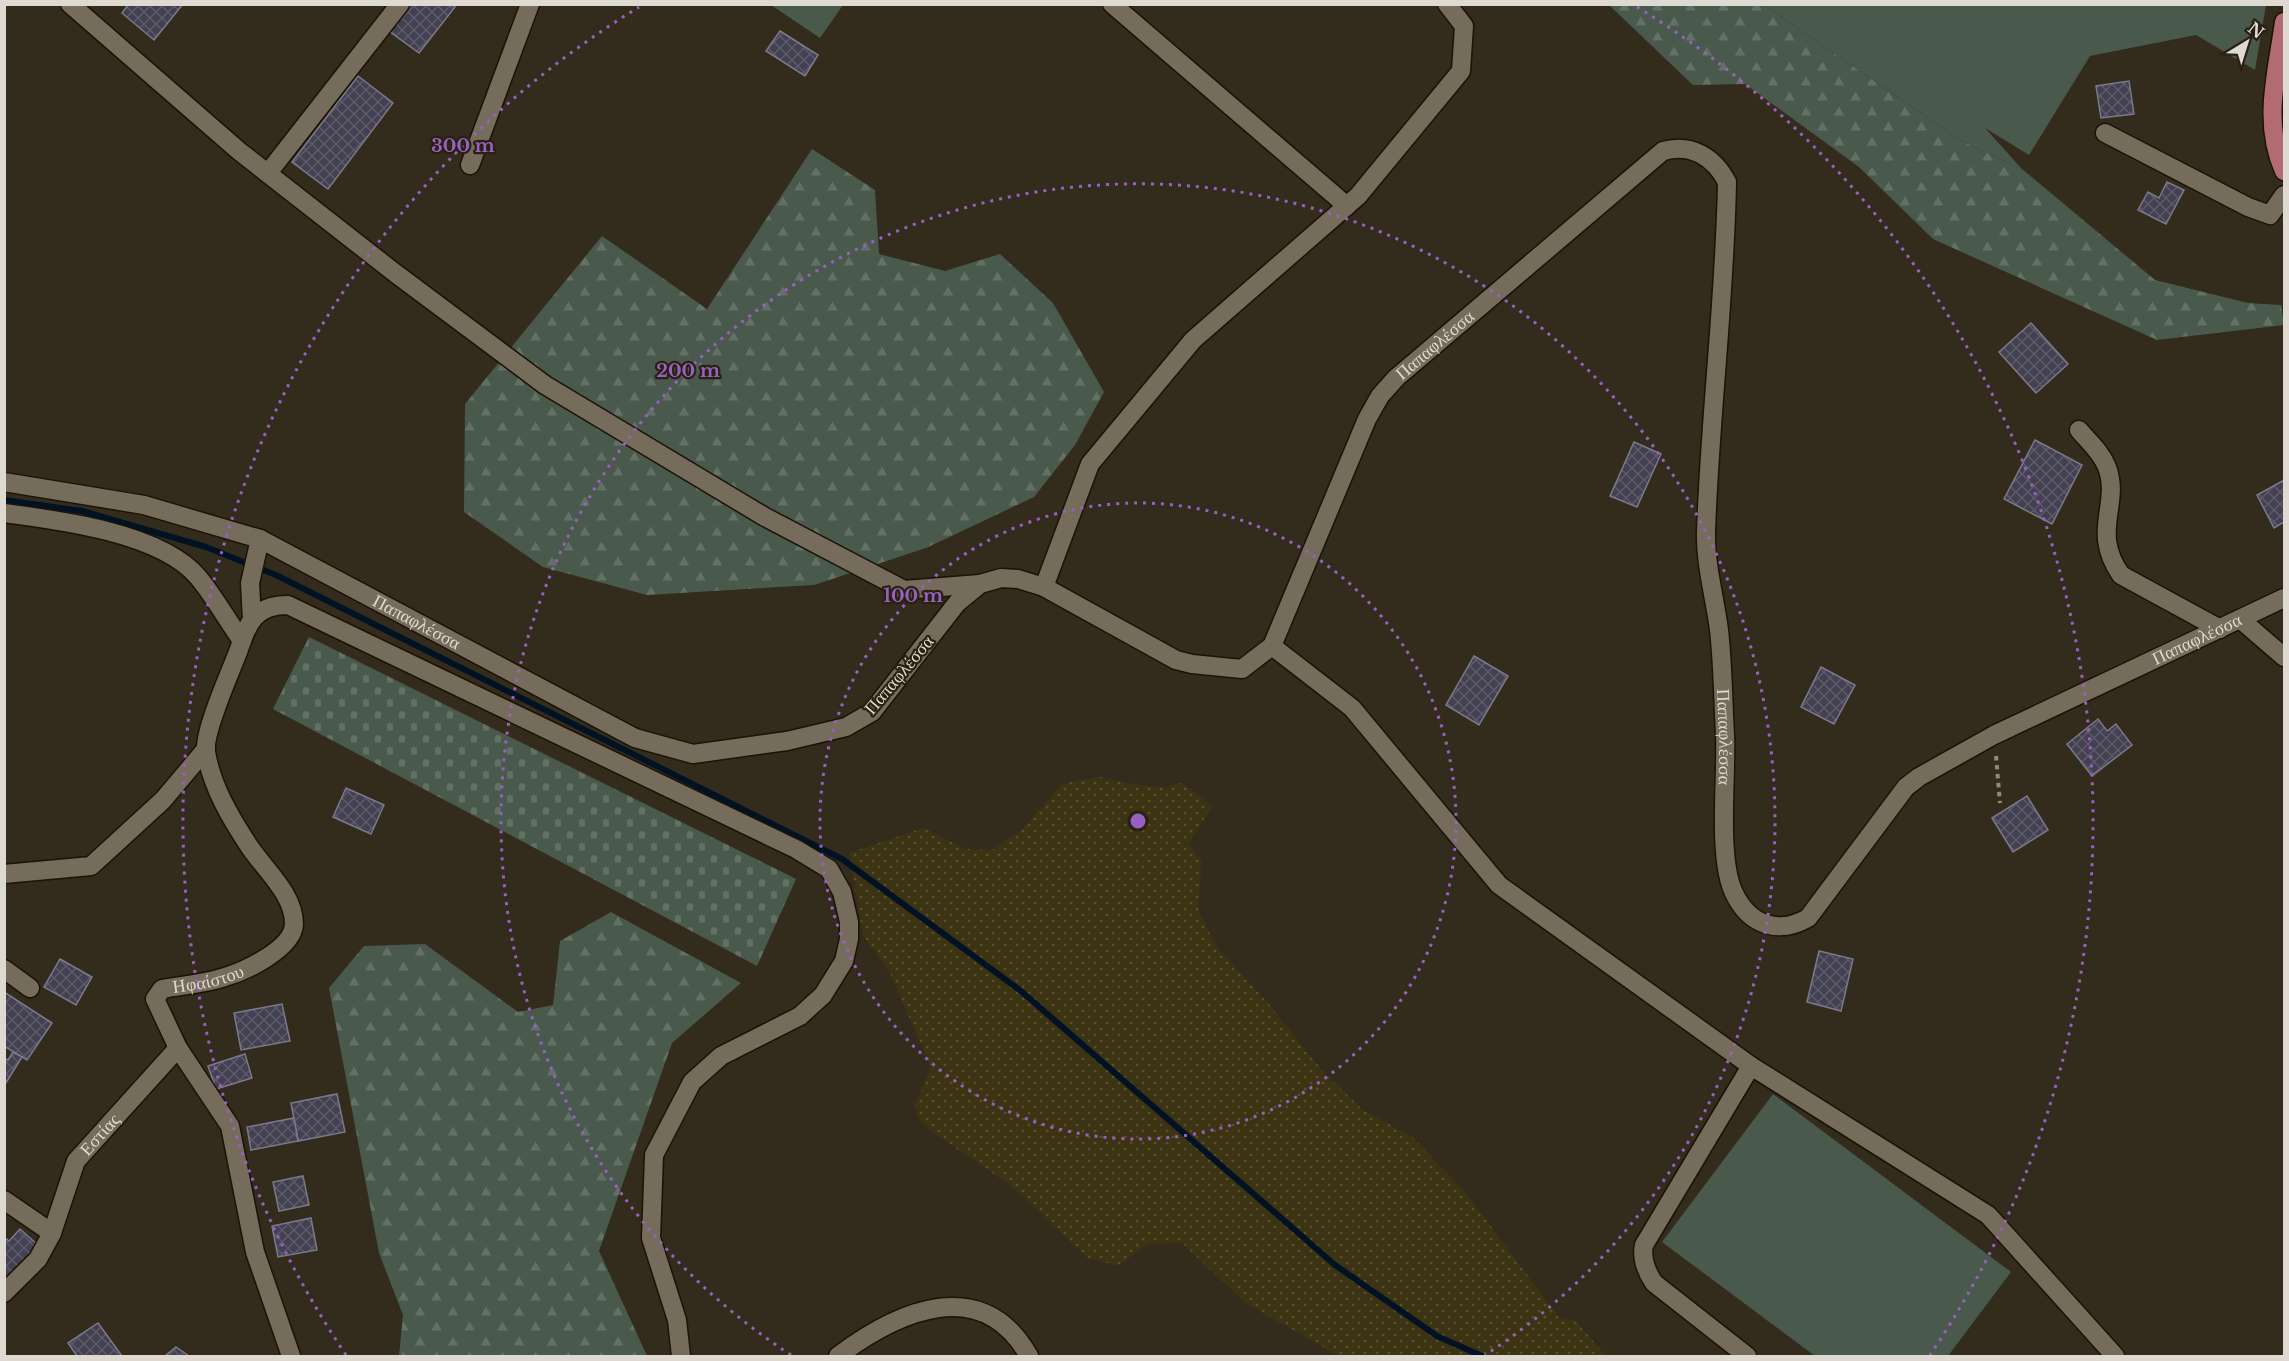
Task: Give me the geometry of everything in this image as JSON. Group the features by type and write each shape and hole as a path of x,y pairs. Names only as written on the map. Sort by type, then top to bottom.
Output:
{"main road":[{"path":"2284,22 2271,121 2275,150 2284,171"}],"street":[{"path":"70,4 268,173 395,273 545,385 765,516 904,590 980,584"},
{"path":"268,173 400,4"},
{"path":"470,165 530,4"},
{"path":"1112,4 1347,206"},
{"path":"1044,587 1090,464 1193,340 1358,196 1461,71 1464,26 1447,4"},
{"path":"2105,133 2248,207 2270,215 2284,195"},
{"name":"Παπαφλέσσα","path":"4,482 144,505 259,547 635,738 693,754 817,735 846,727 872,712 957,603 980,584 1001,578 1018,579 1044,587 1176,660 1192,664 1242,669 1272,646 1367,419 1380,396 1396,378 1663,151 1677,147 1693,150 1707,157 1720,169 1727,182 1706,534 1719,633 1725,738 1726,869 1732,890 1746,912 1768,925 1779,928 1797,924 1808,918 1906,788 1919,777 1994,735 2284,598"},
{"path":"2079,430 2101,456 2108,470 2110,486 2106,542 2110,560 2121,575 2220,629"},
{"path":"4,513 64,521 167,551 197,576 242,641"},
{"name":"Ηφαίστου","path":"252,620 250,583 259,547"},
{"name":"Ηφαίστου","path":"291,1356 255,1252 230,1126 178,1048 155,999 162,989 225,977 274,954 288,939 294,926 288,900 250,846 216,790 206,749 217,709 242,641 252,620 260,610 272,605 288,605 796,849 829,869 842,892 849,922 849,939 844,961 823,995 800,1016 721,1056 692,1082 654,1155 651,1238 677,1320 681,1356"},
{"path":"2240,619 2284,657"},
{"path":"1272,646 1352,708 1499,885 1751,1066 1988,1215 2115,1356"},
{"path":"4,873 91,866 163,800 206,749"},
{"path":"4,969 30,988"},
{"name":"Εστίας","path":"4,1293 38,1259 52,1233 76,1161 178,1048"},
{"path":"1748,1356 1654,1283 1647,1273 1642,1253 1644,1245 1751,1066"},
{"path":"4,1200 52,1233"},
{"path":"838,1356 860,1340 919,1310 968,1308 993,1316 1020,1340 1029,1356"}],"path":[{"path":"1999,752 1995,759 2000,803"}],"green space":[{"path":"771,5 843,5 820,38"},
{"path":"1609,5 1764,5 1960,140 2022,169 2155,280 2248,303 2281,305 2284,325 2157,340 1933,239 1859,167 1745,84 1693,85"},
{"path":"1764,5 2266,5 2255,70 2196,35 2090,56 2029,155 1985,128 2022,169 1960,140"},
{"path":"812,149 875,190 879,254 945,271 1000,254 1053,303 1104,392 1075,445 1034,497 926,548 814,585 647,595 543,567 464,512 465,404 602,236 707,309"},
{"path":"309,637 796,879 757,966 273,709"},
{"path":"611,912 741,983 672,1043 599,1251 647,1356 399,1356 403,1315 379,1253 329,988 364,946 425,944 518,1012 553,1005 560,941"},
{"path":"1773,1094 2011,1272 1948,1356 1815,1356 1662,1242"}],"sand":[{"path":"1101,777 1153,787 1164,787 1182,782 1212,806 1189,844 1202,860 1198,909 1215,945 1268,1003 1325,1074 1362,1109 1414,1138 1469,1197 1560,1319 1575,1320 1606,1356 1339,1356 1247,1304 1182,1243 1148,1244 1118,1266 1088,1258 1010,1185 935,1134 919,1119 915,1104 931,1068 891,975 863,935 849,853 923,828 966,849 992,850 1021,830 1063,783"}],"building":[{"path":"129,4 183,4 154,40 122,13"},
{"path":"409,4 451,4 455,7 419,53 389,31"},
{"path":"780,31 818,55 805,76 766,51"},
{"path":"358,76 393,103 328,189 292,162"},
{"path":"2129,81 2134,114 2101,118 2096,86"},
{"path":"2167,182 2184,190 2166,224 2138,210 2148,192 2159,198"},
{"path":"2031,323 2068,364 2036,393 1999,352"},
{"path":"2035,440 2082,465 2052,524 2004,499"},
{"path":"1634,442 1661,454 1637,507 1610,496"},
{"path":"2284,480 2284,522 2274,528 2257,495"},
{"path":"1474,656 1508,676 1479,725 1446,705"},
{"path":"1821,667 1855,685 1834,724 1801,707"},
{"path":"2098,719 2107,731 2116,724 2132,745 2092,776 2067,744"},
{"path":"346,788 384,805 371,834 333,817"},
{"path":"2027,796 2048,830 2013,852 1992,818"},
{"path":"1819,951 1853,959 1841,1011 1807,1002"},
{"path":"60,959 92,977 76,1005 44,987"},
{"path":"4,992 52,1023 27,1060 4,1046"},
{"path":"282,1004 290,1041 241,1050 234,1013"},
{"path":"13,1052 22,1057 4,1086 4,1058 8,1060"},
{"path":"245,1054 252,1078 216,1089 208,1066"},
{"path":"337,1094 345,1132 298,1141 291,1103"},
{"path":"294,1118 298,1141 251,1150 247,1127"},
{"path":"303,1176 309,1205 279,1211 273,1182"},
{"path":"311,1218 317,1250 278,1257 272,1226"},
{"path":"20,1229 39,1246 4,1283 4,1237 9,1241"},
{"path":"98,1323 122,1356 77,1356 68,1343"},
{"path":"176,1347 189,1356 165,1356"}],"waterway":[{"path":"4,500 82,511 206,547 276,575 842,859 1021,991 1335,1265 1437,1336 1482,1356"}]}
